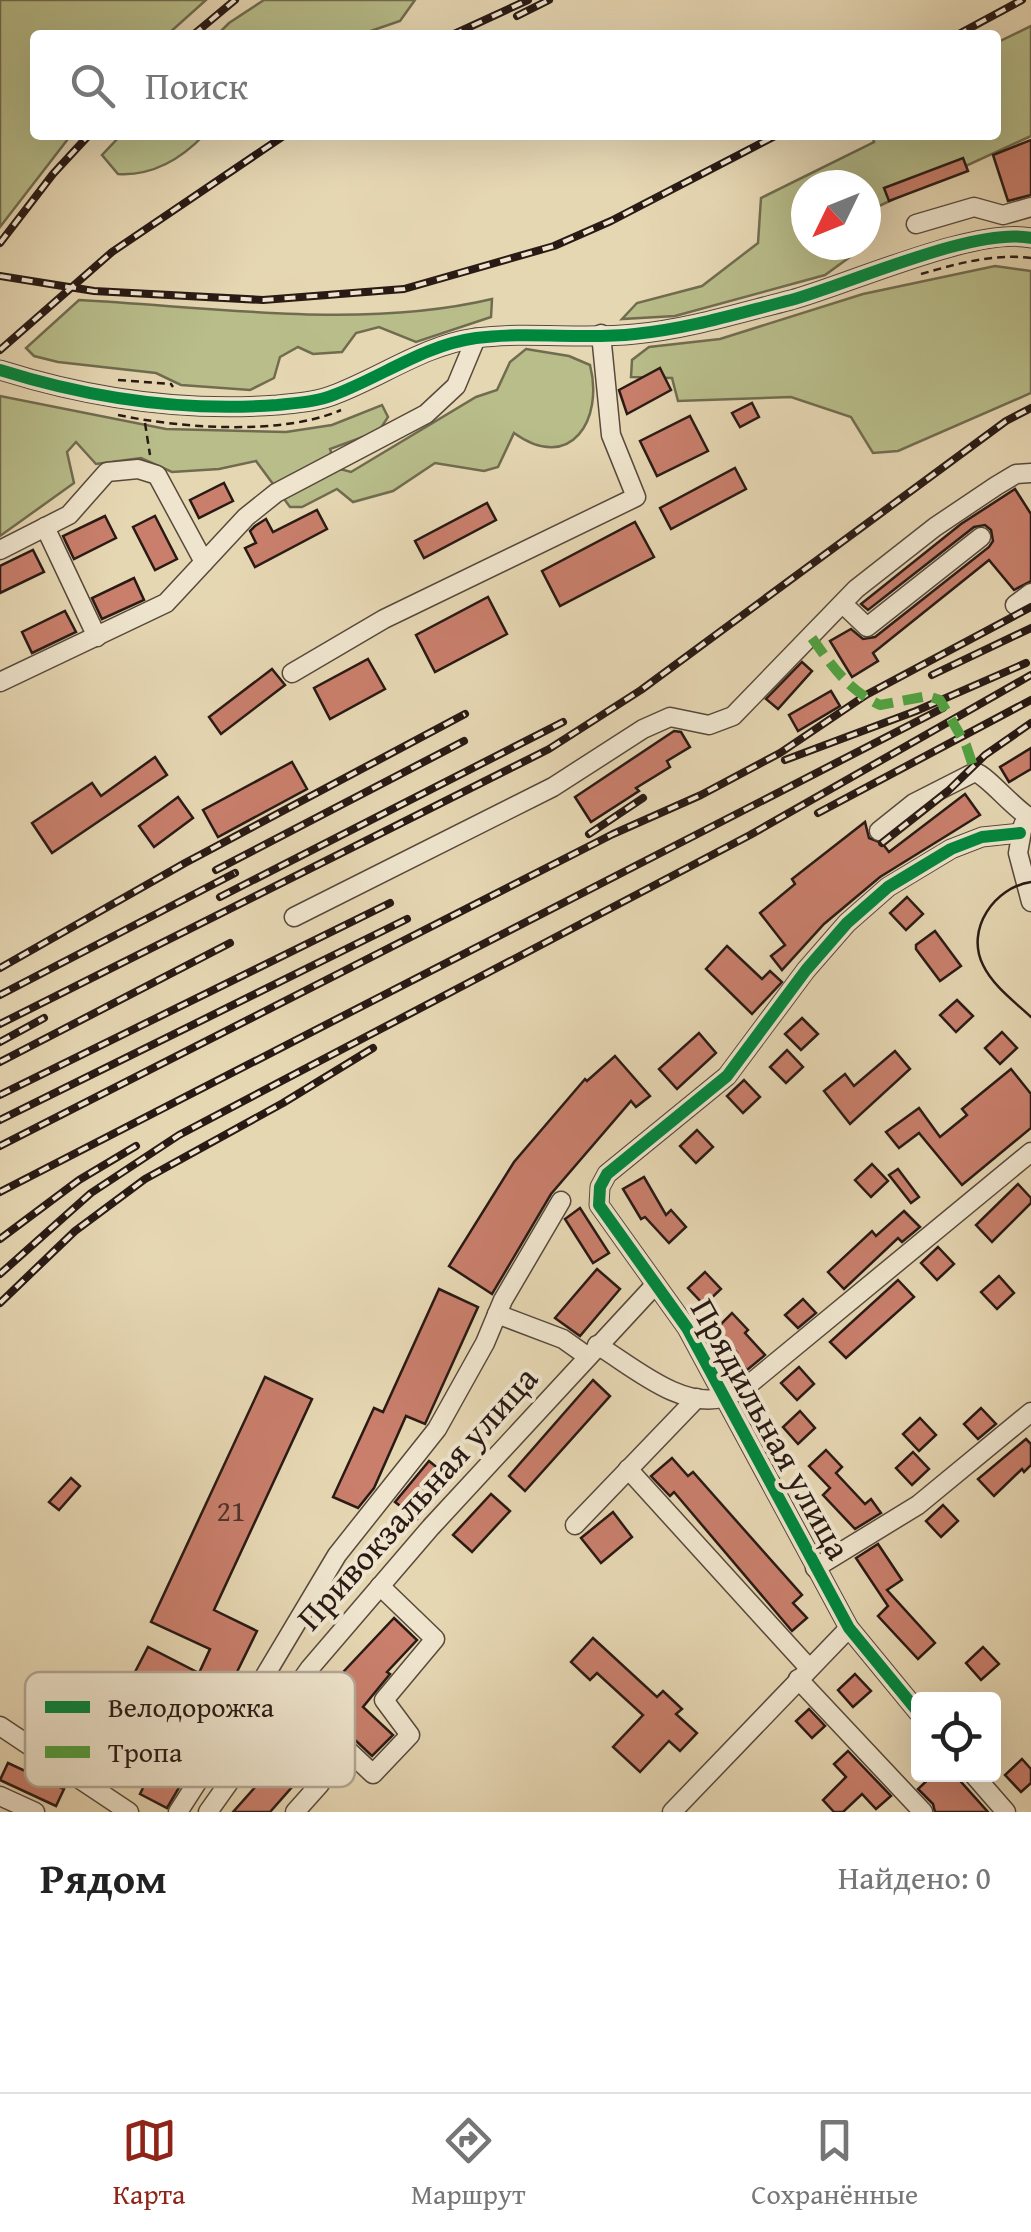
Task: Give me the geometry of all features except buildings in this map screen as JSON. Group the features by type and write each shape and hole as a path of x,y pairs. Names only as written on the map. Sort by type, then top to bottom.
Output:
{"street":[{"path":"916,224 974,206 1003,216 1031,206"},
{"path":"0,370 46,384 170,404 238,408 311,402 335,395 437,347 476,338 633,334 699,324 824,291 937,252 1006,236 1031,238"},
{"path":"292,673 384,619 636,498 611,436 601,334"},
{"path":"0,682 166,602 246,517 276,493 426,414 456,386 476,338"},
{"path":"0,550 69,515 108,472 138,469 156,475 204,562"},
{"path":"294,917 552,786 642,729 670,717 709,725 733,716 856,589 935,527 1016,474 1031,473"},
{"path":"45,527 98,637"},
{"path":"843,604 868,628 981,537"},
{"path":"1015,604 1031,593"},
{"path":"880,831 914,804 974,772 984,775 1026,818 1018,853 1031,902"},
{"name":"Прядильная улица","path":"911,1704 848,1628 686,1328 599,1205 600,1187 607,1174 726,1076 806,970 847,923 888,888 950,849 1026,818"},
{"path":"497,1314 592,1351 677,1393 723,1398 752,1382 1031,1152"},
{"path":"267,1672 337,1555 436,1430 562,1201"},
{"name":"Привокзальная улица","path":"308,1672 380,1586 654,1286"},
{"path":"575,1525 697,1398"},
{"path":"816,1568 918,1504 1031,1412"},
{"path":"628,1470 923,1812"},
{"path":"355,1756 374,1774 410,1735 384,1700 435,1640 380,1586"},
{"path":"672,1812 848,1628"},
{"path":"0,1726 25,1743"},
{"path":"980,1782 1006,1812"},
{"path":"92,1787 130,1812"},
{"path":"178,1812 195,1787"},
{"name":"Привокзальная улица","path":"208,1812 225,1787"},
{"path":"295,1812 317,1787"},
{"path":"0,1796 35,1812"}],"path":[{"path":"145,421 147,446"}],"green space":[{"path":"0,0 206,0 173,30 30,30 30,140 67,140 0,227"},
{"path":"264,0 415,0 400,21 374,30 222,30"},
{"path":"1031,26 1031,136 881,205 881,170 818,170 873,140 1001,140 1001,41"},
{"path":"116,140 199,140 165,164 131,174 118,174 102,155"},
{"path":"791,183 791,260 846,260 825,275 675,316 622,319 637,303 702,286 758,243 761,198"},
{"path":"995,266 1031,271 1031,393 898,451 873,453 851,417 791,397 678,401 672,378 631,377 632,360 649,347 720,339 863,294"},
{"path":"492,299 491,317 416,342 379,327 356,333 342,352 313,354 298,347 280,357 274,378 250,390 181,385 156,373 58,362 34,356 26,348 79,300 339,315 442,308"},
{"path":"526,349 569,356 590,365 592,404 579,435 567,444 534,444 514,433 498,467 484,471 435,463 393,491 353,502 337,489 302,507 290,507 256,461 219,469 172,472 141,458 96,464 76,442 67,452 74,483 0,536 0,396 166,429 286,432 332,425 382,405 388,417 379,431 330,449 336,468 351,472 476,397 497,390 510,362"}],"tram line":[{"path":"1031,882 995,901 981,924 978,938 978,951 987,973 1031,1017"}],"railway":[{"path":"199,30 235,0"},
{"path":"463,30 528,0"},
{"path":"517,16 549,0"},
{"path":"966,30 1022,0"},
{"path":"0,243 84,140"},
{"path":"0,350 112,252 278,140"},
{"path":"0,276 94,291 263,300 404,289 554,246 767,140"},
{"path":"0,1024 549,749 641,690 1006,421 1031,408"},
{"path":"0,1146 613,834 701,795 780,753 866,695 1031,607"},
{"path":"932,675 1031,628"},
{"path":"785,760 916,711 1026,663"},
{"path":"0,1274 91,1193 179,1135 750,835 1031,675"},
{"path":"818,813 1031,700"},
{"path":"0,1192 943,708"},
{"path":"0,968 185,863 465,714"},
{"path":"220,897 563,722"},
{"path":"882,843 948,791 985,755 1031,723"},
{"path":"216,870 464,741"},
{"path":"589,834 643,798"},
{"path":"0,995 235,873"},
{"path":"0,1095 390,903"},
{"path":"0,1120 407,919"},
{"path":"0,1062 230,943"},
{"path":"0,1042 44,1018"},
{"path":"0,1303 75,1231 145,1179 373,1048"},
{"path":"0,1239 79,1180 136,1146"}],"marked path":[{"path":"812,638 850,685 880,705 928,696 940,700 966,745 975,772"}],"cycle path":[{"path":"0,370 137,401 242,407 299,403 336,394 457,342 516,335 615,336 655,332 791,300 947,248 979,240 1031,238"},
{"path":"911,1703 849,1628 687,1328 599,1205 600,1187 607,1174 727,1076 806,970 847,923 888,887 951,849 982,837 1020,833"}]}
